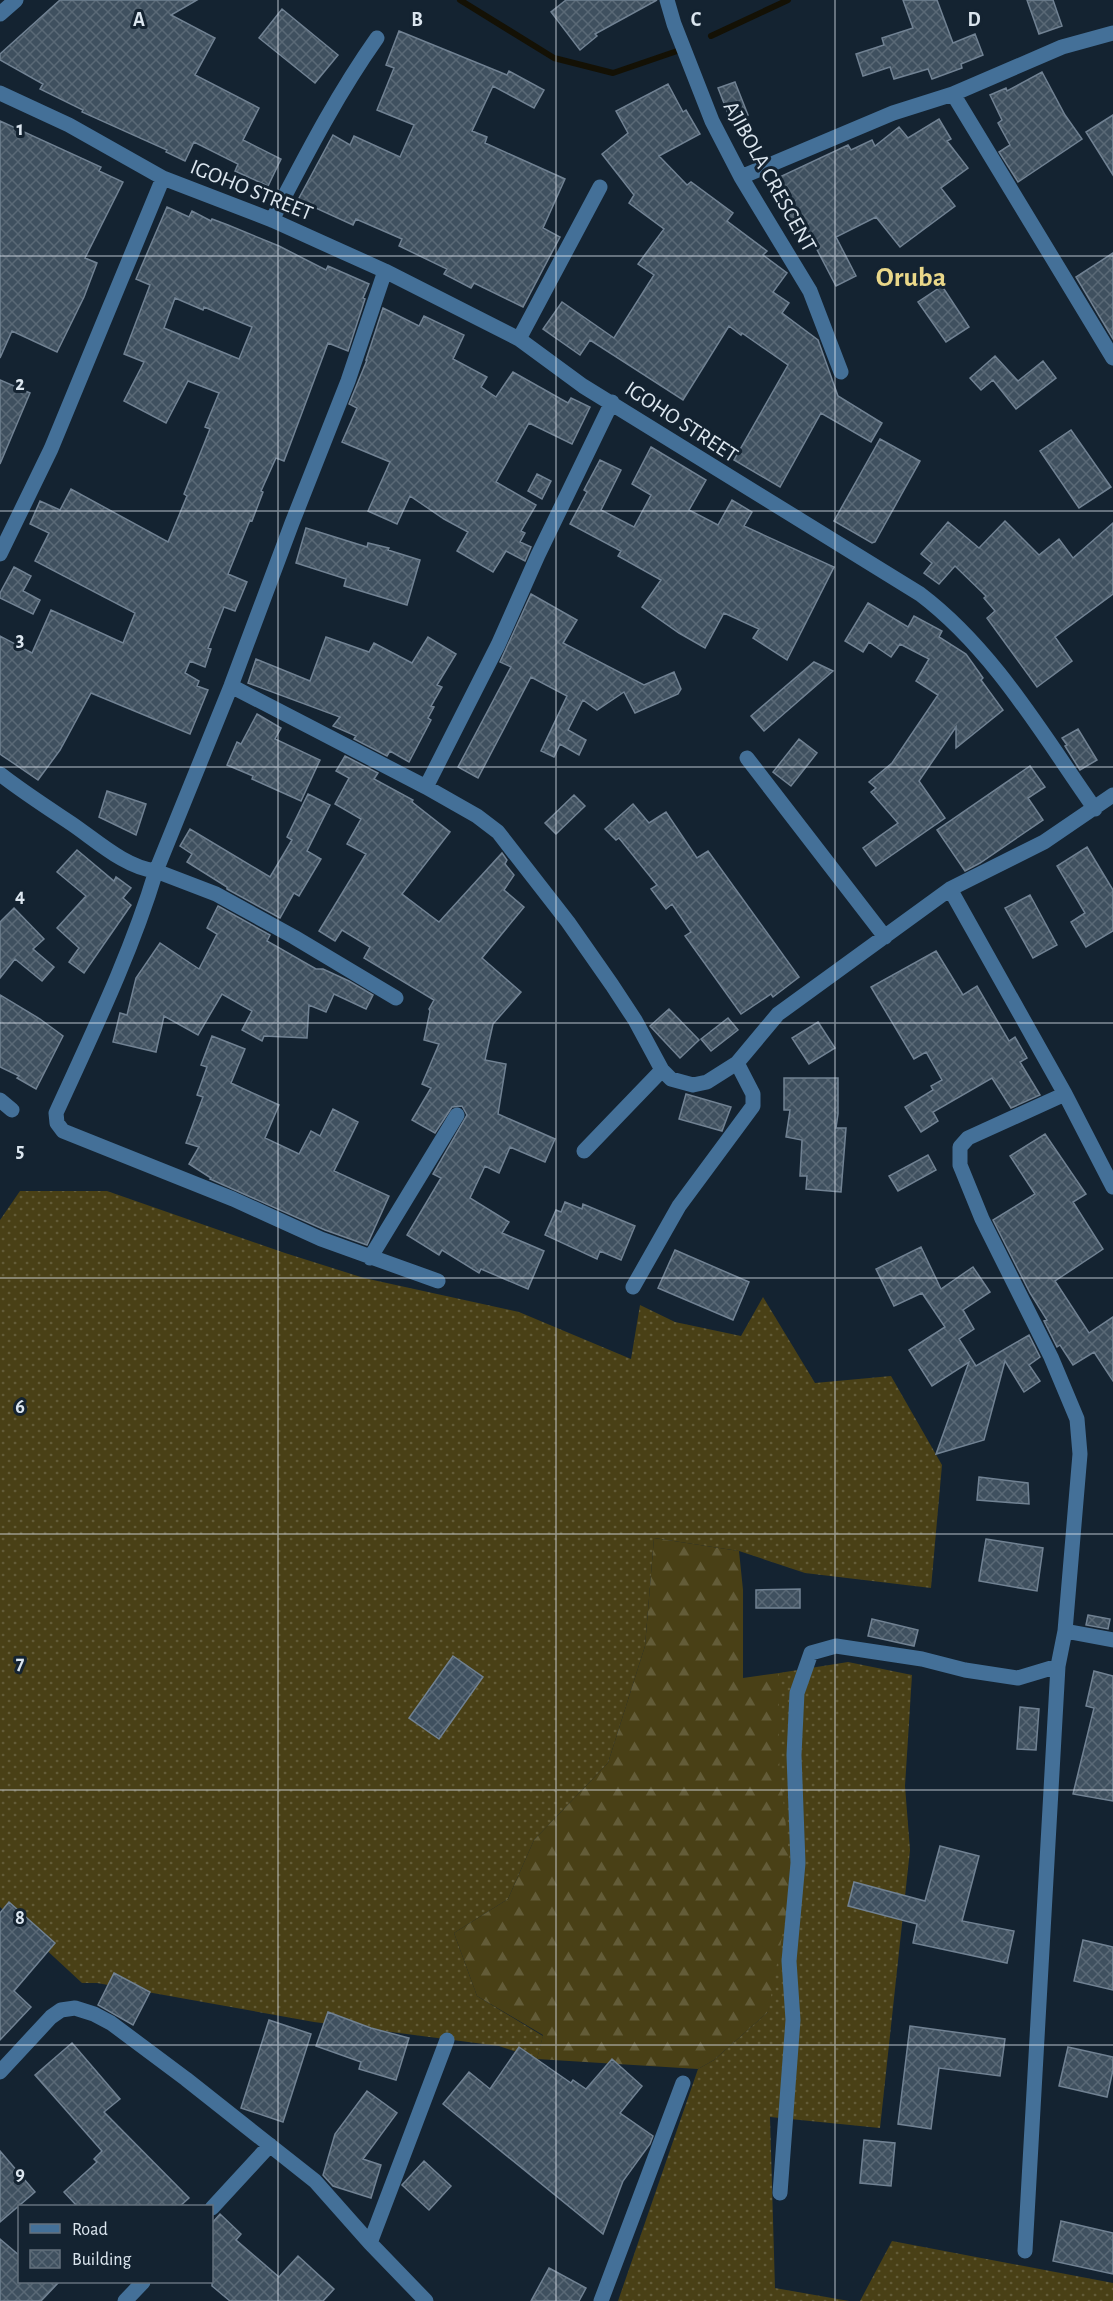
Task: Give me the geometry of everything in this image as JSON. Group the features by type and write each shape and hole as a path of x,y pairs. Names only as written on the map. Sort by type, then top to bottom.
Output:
{"street":[{"path":"0,14 16,0"},
{"name":"AJIBOLA CRESCENT","path":"667,0 674,24 712,121 741,177 810,291 841,372"},
{"path":"741,177 894,113 953,94 1062,47 1113,33"},
{"path":"272,220 346,81 377,38"},
{"name":"IGOHO STREET","path":"0,93 69,125 163,178 272,220 385,272 519,339 583,386 612,402 748,490 920,594 966,634 991,663 1095,809"},
{"path":"953,94 1113,358"},
{"path":"0,554 51,449 163,178"},
{"path":"519,339 600,187"},
{"path":"385,272 348,381 231,686 156,871 148,900 104,1008 56,1113 57,1123 63,1131 233,1199 321,1239 438,1281"},
{"path":"426,788 498,645 538,555 612,402"},
{"path":"231,686 426,788 477,816 498,832 568,922 612,985 635,1020 662,1070 672,1079 693,1085 707,1082 737,1063 778,1014 950,889 1044,842 1113,795"},
{"path":"747,758 885,937"},
{"path":"0,774 28,796 120,857 147,870 156,871 216,894 396,998"},
{"path":"950,889 1065,1094 1113,1187"},
{"path":"633,1287 679,1206 753,1106 753,1094 737,1063"},
{"path":"584,1151 662,1070"},
{"path":"1025,2251 1058,1666 1065,1631 1080,1454 1077,1419 1051,1357 982,1219 960,1165 960,1147 968,1138 1065,1094"},
{"path":"0,1100 12,1110"},
{"path":"370,1258 457,1115"},
{"path":"1065,1631 1113,1640"},
{"path":"780,2193 793,2020 789,1961 798,1863 794,1755 796,1693 811,1653 836,1646 921,1659 965,1670 1018,1678 1058,1666"},
{"path":"0,2072 51,2017 61,2010 75,2008 111,2023 315,2181 370,2244 426,2301"},
{"path":"370,2244 447,2040"},
{"path":"601,2301 683,2083"},
{"path":"213,2207 270,2145"},
{"path":"125,2301 142,2283"}],"green space":[{"path":"20,1191 107,1191 364,1278 519,1312 631,1359 640,1305 675,1322 741,1336 763,1297 815,1383 891,1376 942,1465 931,1588 805,1573 739,1551 654,1538 645,1646 608,1763 534,1840 508,1899 454,1933 477,1996 543,2036 537,2059 499,2046 314,2022 97,1983 82,1983 0,1907 0,1220"},
{"path":"654,1538 739,1551 743,1590 743,1678 779,1673 779,1761 792,1883 768,2012 714,2060 698,2069 537,2059 543,2035 477,1996 454,1933 508,1899 534,1840 608,1763 645,1646"},
{"path":"848,1662 912,1675 905,1786 910,1850 880,2128 770,2117 775,2288 849,2301 618,2301 698,2069 714,2060 768,2012 779,1761 779,1673"},
{"path":"892,2241 1113,2283 1113,2301 860,2301"}],"building":[{"path":"60,0 197,0 171,15 215,38 195,75 259,108 243,140 281,159 268,186 235,171 238,164 194,142 185,161 166,152 167,150 82,112 83,110 40,89 43,84 0,60 0,54"},
{"path":"566,0 657,0 595,34 597,36 580,50 551,12"},
{"path":"903,0 937,0 953,43 975,34 983,55 961,64 962,68 932,79 928,69 894,79 890,67 863,76 856,54 884,45 882,38 913,28"},
{"path":"1027,0 1053,0 1062,26 1039,34"},
{"path":"282,9 338,55 315,83 259,38"},
{"path":"399,31 507,75 509,71 544,90 534,108 493,86 472,131 487,137 485,143 565,179 543,228 560,237 523,307 474,283 471,288 444,274 447,269 399,246 402,239 356,219 353,225 298,200 333,135 350,145 354,136 400,157 414,125 377,110 394,68 386,65"},
{"path":"1042,72 1065,115 1082,139 1018,182 999,152 1010,145 998,123 1002,120 990,95 1006,88 1007,91"},
{"path":"735,82 748,115 731,121 718,88"},
{"path":"668,84 683,112 686,110 700,134 659,156 687,185 691,182 733,213 727,221 767,251 763,255 787,273 773,292 789,303 782,313 818,340 838,396 882,423 871,442 821,413 780,487 734,460 788,365 742,333 741,335 729,326 683,400 590,340 580,355 543,329 562,302 614,338 654,275 638,264 664,229 629,203 634,195 602,154 628,133 616,111"},
{"path":"1113,115 1113,175 1086,132"},
{"path":"939,119 951,139 947,141 968,168 941,188 955,206 900,247 876,217 836,237 856,276 836,286 801,219 792,224 771,181 848,145 851,150 872,140 875,146 899,127 908,138"},
{"path":"0,121 101,167 99,171 123,182 85,258 97,263 84,297 57,352 12,331 0,358"},
{"path":"167,207 189,217 192,211 211,221 212,219 279,246 326,270 328,266 369,284 348,351 328,343 284,461 276,458 261,491 263,492 252,521 250,520 228,574 247,582 235,611 224,607 208,648 211,649 205,667 190,661 185,673 199,681 197,686 208,690 190,734 91,693 60,750 38,780 0,754 0,636 32,653 51,610 123,643 135,613 35,561 49,533 30,524 40,501 60,510 71,489 168,542 210,429 205,427 219,393 188,381 166,423 124,401 144,362 124,354 150,285 136,279","holes":["175,298 203,310 204,307 252,327 239,359 164,328"]},
{"path":"1113,253 1113,339 1076,277"},
{"path":"942,286 969,327 946,342 918,302"},
{"path":"383,308 419,326 424,316 464,335 453,359 487,377 481,387 496,397 513,372 568,403 571,398 590,407 572,444 529,423 496,482 536,505 521,531 525,533 520,542 531,547 525,561 506,551 493,572 457,551 468,532 410,496 397,524 368,511 390,462 342,442 357,408 349,404 367,360"},
{"path":"995,356 1018,381 1043,361 1056,378 1016,409 993,380 981,390 970,378"},
{"path":"0,380 30,393 0,464"},
{"path":"1071,430 1111,487 1079,508 1040,451"},
{"path":"880,439 920,461 875,542 872,543 834,521"},
{"path":"651,447 706,480 689,510 718,525 732,500 752,512 744,526 834,567 787,660 753,638 759,629 724,613 705,648 679,633 642,607 661,580 618,556 621,551 570,524 587,492 584,490 600,460 621,470 601,510 634,527 651,495 632,484"},
{"path":"537,474 551,481 542,499 528,491"},
{"path":"1005,521 1039,555 1059,539 1073,558 1113,523 1113,594 1055,637 1072,661 1037,687 987,618 995,611 984,598 986,596 955,566 939,584 924,573 932,563 921,554 948,522 979,548"},
{"path":"306,528 367,547 368,543 389,548 388,550 420,560 407,605 344,586 346,579 296,563"},
{"path":"14,567 31,576 23,591 40,600 33,614 0,598 0,593"},
{"path":"531,594 577,620 563,643 644,685 674,672 681,689 678,694 635,713 624,692 597,710 583,700 568,730 586,740 579,755 560,744 554,757 541,751 567,696 531,677 478,778 458,767 511,667 500,662"},
{"path":"868,603 908,627 914,616 942,631 939,637 966,654 983,678 981,680 1003,710 956,748 956,727 919,781 945,818 876,866 863,848 898,823 871,792 876,788 869,782 892,763 938,695 916,681 929,659 900,644 891,657 869,642 863,652 845,641"},
{"path":"326,637 369,652 374,643 412,663 428,637 456,654 437,685 442,687 431,706 434,707 428,718 431,720 409,762 390,751 387,756 354,739 356,736 333,726 340,717 248,683 256,659 310,681"},
{"path":"814,662 833,671 764,731 751,716"},
{"path":"257,714 281,728 275,739 320,760 301,801 227,765 237,742 241,744"},
{"path":"1078,729 1097,760 1080,770 1062,738"},
{"path":"799,739 817,753 791,786 773,772"},
{"path":"345,756 378,773 374,779 413,800 412,802 450,832 402,894 439,922 502,853 507,860 505,864 514,875 504,890 524,907 482,958 521,992 493,1024 485,1060 506,1064 498,1114 555,1139 545,1162 510,1147 499,1173 485,1166 470,1198 509,1222 502,1233 544,1251 528,1289 481,1269 479,1273 442,1250 439,1255 407,1235 441,1178 433,1174 467,1115 462,1106 452,1107 435,1133 412,1120 431,1088 422,1084 439,1044 424,1040 429,1009 434,1000 364,958 370,947 342,930 335,941 319,931 366,854 347,844 361,819 335,804 349,778 336,771"},
{"path":"1030,766 1045,787 1028,798 1043,820 965,871 937,830"},
{"path":"107,791 146,804 136,835 99,817"},
{"path":"308,794 330,805 307,851 321,859 299,896 294,893 280,918 227,889 187,862 192,854 180,846 190,829 270,877 292,840 287,837"},
{"path":"574,795 585,806 556,834 545,823"},
{"path":"633,804 649,823 666,812 697,858 708,851 799,977 773,997 771,994 741,1014 685,936 691,932 672,904 666,909 651,889 657,885 619,838 616,840 605,829"},
{"path":"1087,847 1113,890 1113,931 1086,947 1071,922 1085,913 1057,866"},
{"path":"77,850 114,881 116,877 131,888 123,898 131,905 84,973 69,962 79,948 57,928 86,896 57,872"},
{"path":"1030,895 1057,945 1033,958 1005,908"},
{"path":"218,906 270,935 267,941 316,969 323,969 373,995 366,1009 334,994 326,1012 309,1005 307,1038 264,1036 262,1041 242,1030 252,1011 222,994 198,1035 164,1016 156,1052 113,1042 120,1013 127,1015 136,978 160,943 199,969 217,934 207,928"},
{"path":"14,908 44,939 33,949 54,967 42,981 15,959 0,978 0,922"},
{"path":"936,951 963,995 977,986 1009,1041 1015,1037 1027,1058 1020,1062 1040,1095 1011,1108 992,1078 933,1112 938,1121 921,1132 905,1107 933,1090 931,1086 942,1080 926,1052 914,1059 871,987"},
{"path":"0,995 63,1036 36,1089 17,1078 19,1076 0,1067"},
{"path":"669,1009 699,1040 680,1058 650,1026"},
{"path":"728,1018 738,1030 711,1051 701,1039"},
{"path":"818,1022 835,1048 809,1064 792,1038"},
{"path":"212,1036 245,1049 231,1083 279,1105 265,1138 299,1154 311,1131 320,1136 333,1109 358,1122 334,1171 389,1196 367,1245 325,1230 210,1179 189,1164 199,1147 186,1143 203,1097 197,1095 207,1067 201,1065"},
{"path":"784,1078 838,1078 836,1128 846,1128 841,1192 806,1189 807,1176 800,1176 802,1140 786,1137 790,1110 784,1110"},
{"path":"686,1094 731,1107 722,1131 679,1119"},
{"path":"1045,1134 1086,1194 1073,1202 1103,1249 1055,1281 1089,1333 1113,1317 1113,1381 1094,1352 1073,1365 1060,1345 1057,1347 1044,1321 1047,1320 1030,1293 993,1220 1035,1194 1010,1156"},
{"path":"928,1155 936,1170 898,1191 889,1176"},
{"path":"565,1202 582,1209 583,1204 635,1226 621,1260 600,1251 597,1259 545,1235 556,1210 561,1212"},
{"path":"921,1247 941,1289 973,1267 990,1292 963,1310 974,1329 959,1339 976,1366 1029,1335 1040,1357 1029,1365 1040,1381 1024,1392 1005,1361 984,1440 936,1454 969,1362 932,1386 909,1350 945,1327 922,1293 894,1306 876,1269"},
{"path":"675,1250 749,1282 733,1320 658,1288"},
{"path":"979,1477 1028,1483 1029,1504 977,1500"},
{"path":"986,1539 1043,1548 1037,1591 979,1581"},
{"path":"800,1589 800,1608 756,1608 756,1590"},
{"path":"1088,1615 1110,1619 1108,1629 1086,1625"},
{"path":"872,1619 918,1630 914,1646 868,1636"},
{"path":"453,1656 483,1677 439,1739 409,1718"},
{"path":"1094,1671 1113,1676 1113,1801 1073,1794 1094,1708 1086,1706"},
{"path":"1020,1707 1039,1709 1036,1750 1017,1749"},
{"path":"940,1846 979,1856 962,1921 1014,1931 1007,1963 913,1943 917,1924 848,1906 854,1882 925,1901"},
{"path":"9,1902 55,1943 14,1991 31,2007 0,2040 0,1913"},
{"path":"1083,1940 1113,1947 1113,1990 1074,1981"},
{"path":"114,1973 150,1992 133,2025 98,2005"},
{"path":"328,2012 371,2028 409,2038 396,2080 359,2069 361,2062 316,2046"},
{"path":"269,2020 311,2034 283,2122 241,2108"},
{"path":"910,2026 1005,2039 1000,2076 939,2068 931,2129 898,2124"},
{"path":"72,2043 120,2099 104,2112 189,2198 181,2205 76,2205 64,2192 97,2162 94,2159 102,2151 35,2075"},
{"path":"519,2047 571,2083 573,2080 586,2089 612,2059 642,2086 620,2113 653,2136 650,2144 623,2181 603,2234 443,2104 469,2072 490,2089"},
{"path":"1068,2047 1113,2057 1113,2070 1107,2097 1059,2086"},
{"path":"367,2091 397,2113 363,2159 381,2165 371,2198 333,2186 323,2175 335,2134"},
{"path":"864,2140 895,2143 891,2186 860,2183"},
{"path":"0,2151 35,2192 0,2222"},
{"path":"424,2161 451,2186 429,2210 402,2185"},
{"path":"220,2214 241,2234 236,2240 279,2277 298,2256 334,2289 323,2301 230,2301 212,2286 213,2222"},
{"path":"1061,2221 1113,2233 1113,2274 1053,2261"},
{"path":"0,2239 18,2254 18,2283 58,2283 41,2301 0,2301"},
{"path":"549,2268 586,2288 579,2301 531,2301"}],"waterway":[{"path":"460,0 554,58 613,73 683,49"},
{"path":"711,36 788,0"}],"district":[{"name":"Oruba","path":"911,276"}]}
